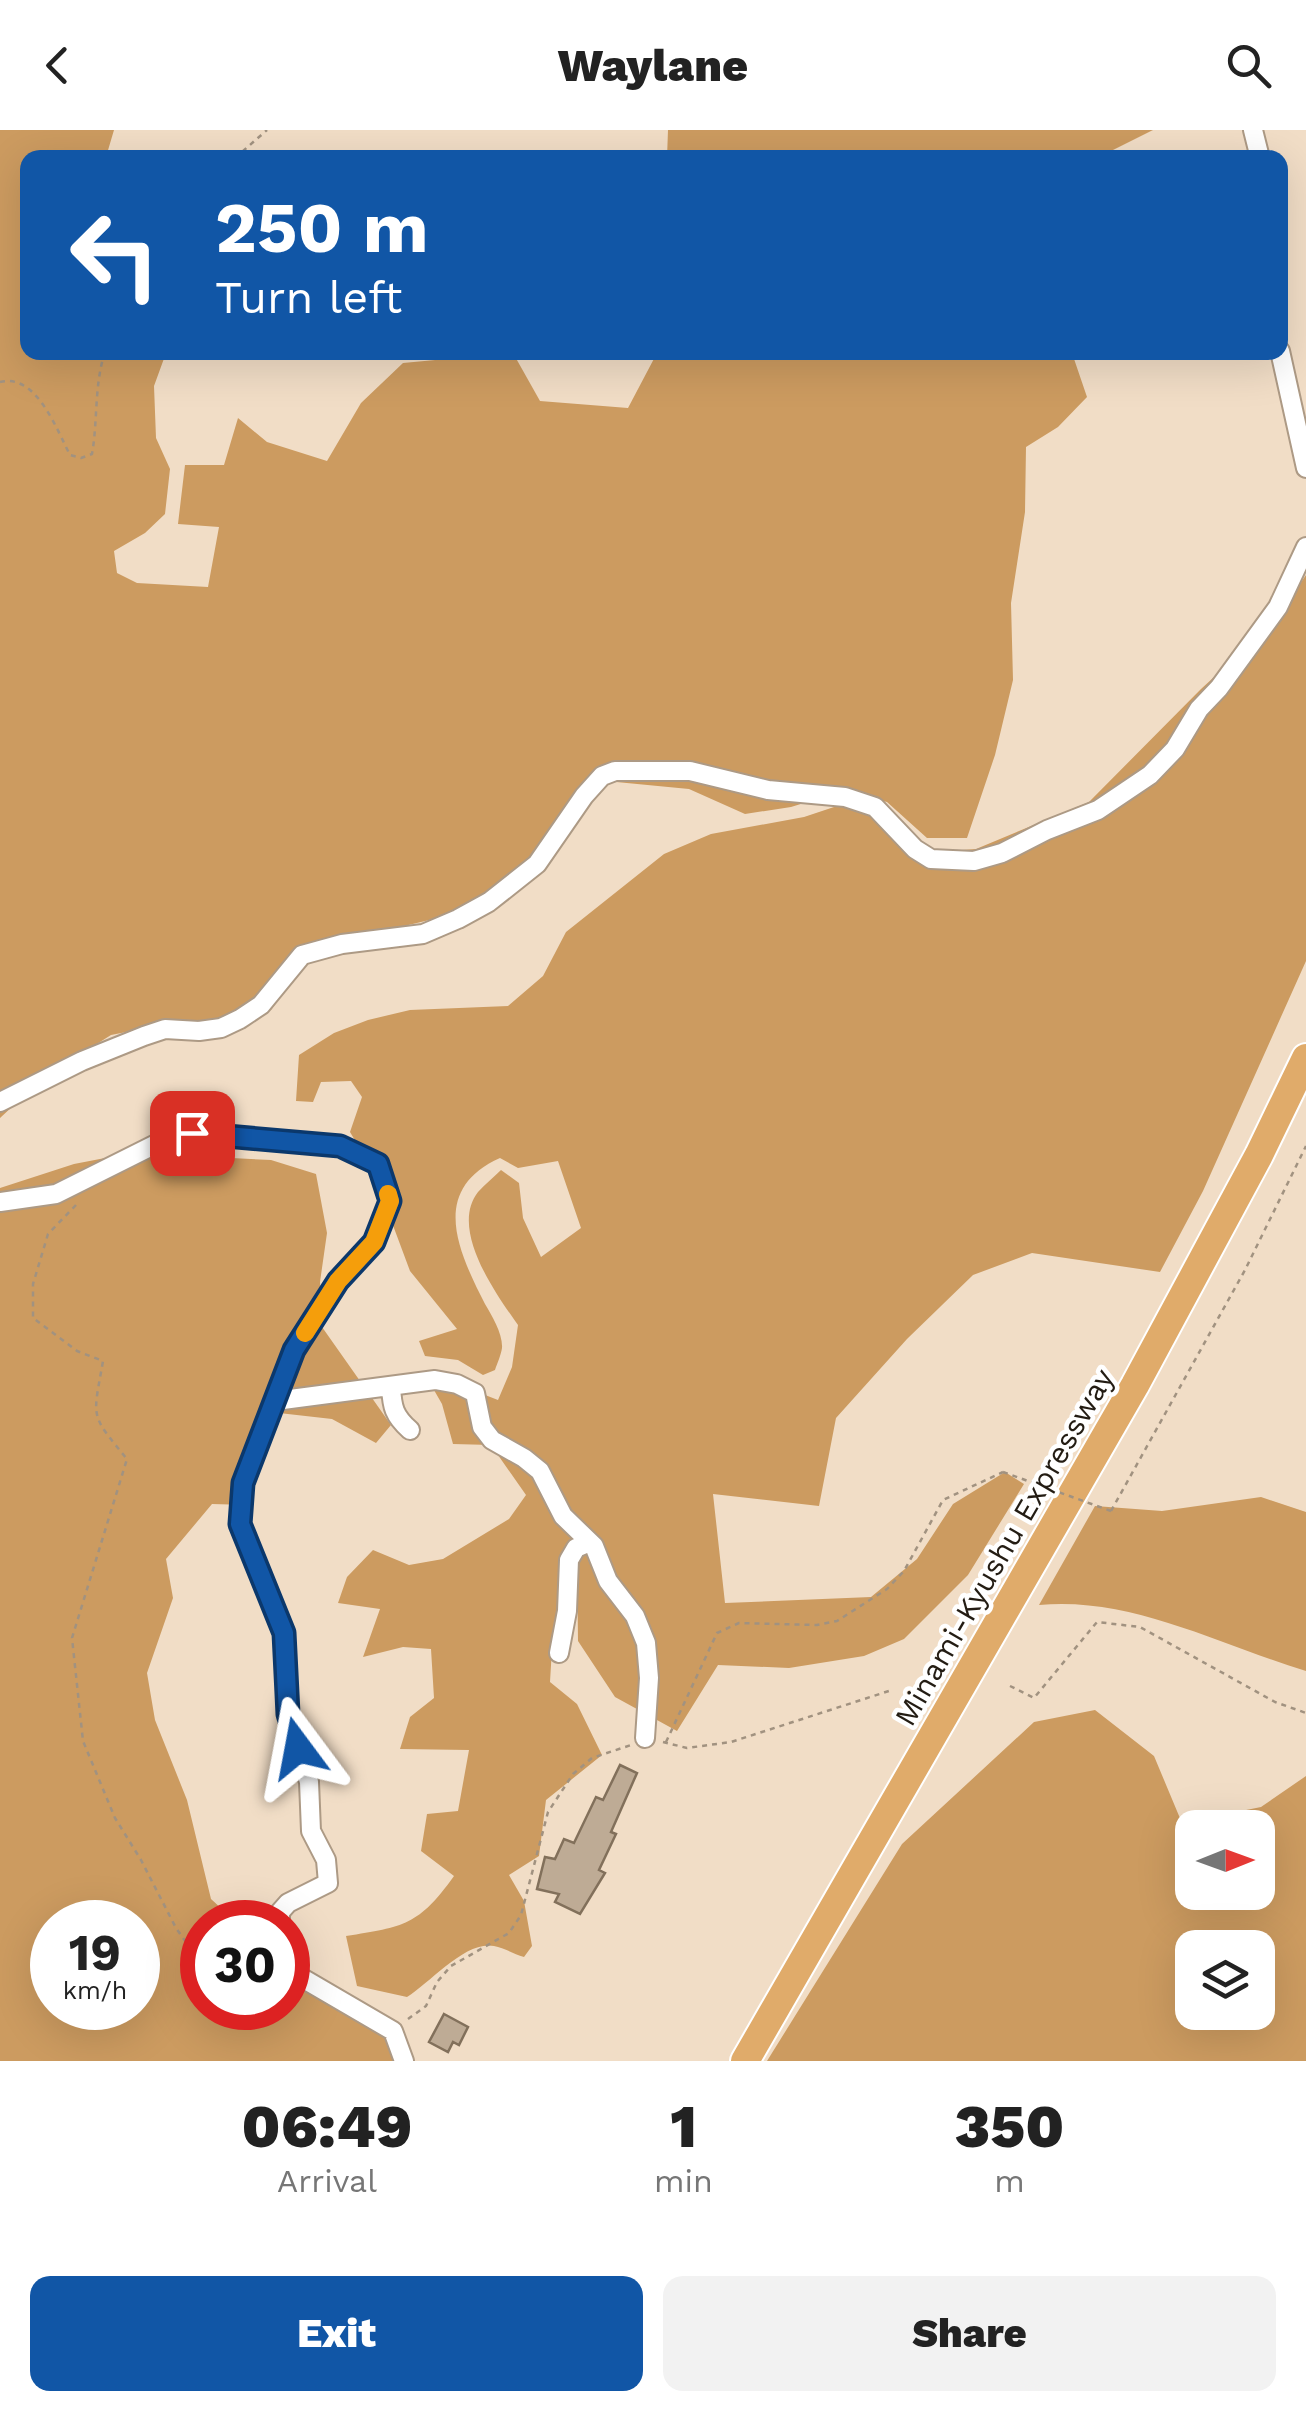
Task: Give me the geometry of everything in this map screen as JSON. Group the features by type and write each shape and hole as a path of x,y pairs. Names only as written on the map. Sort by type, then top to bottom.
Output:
{"highway":[{"name":"Minami-Kyushu Expressway","path":"746,2061 1134,1386 1259,1155 1306,1058"}],"street":[{"path":"1282,360 1306,468"},
{"path":"0,1102 82,1061 144,1036 165,1029 221,1028 240,1019 260,1005 302,955 342,944 423,934 458,919 488,902 537,864 584,796 602,776 615,771 690,771 756,788 846,797 874,808 915,849 931,859 974,861 1002,852 1098,810 1150,775 1175,749 1199,709 1220,688 1278,607 1306,547"},
{"path":"0,1202 56,1194 162,1141 192,1133 340,1146 378,1164 390,1201 374,1242 338,1281 294,1350 243,1483 240,1524 284,1633 288,1714 309,1782 311,1831 326,1860 328,1883 294,1900"},
{"path":"274,1401 435,1380 457,1384 475,1394 482,1427 492,1440 540,1471 563,1516 590,1542 608,1581 635,1616 646,1643 649,1678 645,1738"},
{"path":"391,1387 396,1418 410,1430"},
{"path":"559,1653 567,1611 569,1560 576,1548 590,1542"},
{"path":"310,1983 393,2031 404,2061"}],"path":[{"path":"244,150 268,130"},
{"path":"0,382 10,379 31,388 70,455 81,458 92,454 102,360"},
{"path":"665,1743 716,1632 739,1623 816,1625 836,1621 887,1589 904,1571 943,1500 1003,1472 1112,1511 1245,1270 1306,1146"},
{"path":"86,1194 48,1234 33,1284 32,1318 77,1351 104,1361 95,1406 96,1422 126,1459 72,1638 83,1741 116,1818 180,1934"},
{"path":"1010,1686 1034,1698 1097,1622 1140,1627 1276,1702 1306,1713"},
{"path":"393,2031 426,2006 450,1966 508,1933 521,1914 548,1812 573,1774 592,1758 645,1738 687,1748 730,1742 892,1690"}],"shaded area":[{"path":"0,130 114,130 108,150 20,150 20,360 163,360 154,386 156,438 170,469 165,514 145,533 114,551 117,573 137,583 208,587 219,527 178,524 185,465 224,465 238,418 267,442 327,461 361,403 403,363 517,360 540,401 628,408 653,360 1074,360 1087,397 1058,427 1026,447 1025,512 1011,603 1013,680 995,755 967,838 927,838 887,802 843,791 791,807 745,814 689,789 606,781 546,849 475,909 348,944 301,968 271,1010 233,1022 162,1025 111,1035 43,1078 0,1118"},
{"path":"668,130 1153,130 1113,150 667,150"},
{"path":"1306,575 1306,961 1203,1191 1160,1272 1032,1253 973,1275 907,1339 836,1418 819,1506 713,1494 725,1603 871,1597 917,1559 953,1504 1005,1472 1024,1484 968,1575 904,1639 864,1656 789,1668 718,1665 677,1731 615,1697 578,1641 577,1558 553,1631 550,1682 577,1704 602,1755 546,1800 539,1856 509,1875 524,1901 532,1946 524,1957 494,1946 472,1949 407,1997 357,1986 346,1936 409,1921 431,1905 454,1876 421,1851 427,1814 458,1811 469,1750 400,1749 410,1717 434,1698 431,1649 403,1647 363,1657 380,1609 338,1603 347,1577 373,1550 409,1565 443,1559 509,1519 526,1495 491,1445 453,1444 442,1404 423,1371 498,1400 512,1367 518,1325 488,1279 472,1242 470,1207 478,1192 501,1170 519,1183 523,1218 541,1257 581,1228 558,1161 518,1168 500,1158 478,1171 464,1187 457,1204 456,1223 466,1263 499,1331 501,1354 495,1370 483,1375 458,1360 425,1356 419,1341 457,1329 410,1271 372,1169 350,1132 362,1097 351,1081 321,1082 313,1102 296,1101 299,1055 334,1033 410,1010 508,1006 543,976 566,932 664,854 711,834 804,817 843,804 881,813 919,847 976,849 1089,802 1273,623"},
{"path":"131,1153 271,1160 316,1174 327,1233 320,1282 322,1327 391,1425 376,1443 332,1419 279,1413 248,1505 212,1504 166,1559 173,1598 147,1673 155,1720 187,1800 212,1900 180,1900 180,2030 310,2030 310,1978 360,2002 404,2061 0,2061 0,1188 74,1164"},
{"path":"1261,1497 1306,1512 1306,1671 1141,1615 1073,1604 1039,1605 1095,1506 1162,1511"},
{"path":"1095,1710 1154,1756 1177,1810 1175,1910 1275,1910 1275,1810 1246,1810 1261,1807 1306,1776 1306,2061 767,2061 902,1844 1034,1722"}],"building":[{"path":"620,1765 637,1773 611,1832 616,1834 599,1870 605,1873 580,1914 555,1902 559,1894 537,1889 545,1857 555,1859 564,1839 574,1843 596,1797 603,1800"},
{"path":"444,2014 468,2027 459,2045 453,2042 448,2052 429,2042"}],"slow traffic":[{"path":"305,1333 338,1281 374,1242 390,1201 388,1194"}],"route":[{"path":"192,1133 340,1146 378,1164 390,1201 374,1242 338,1281 294,1350 243,1483 240,1524 284,1633 288,1714 298,1748"}]}
